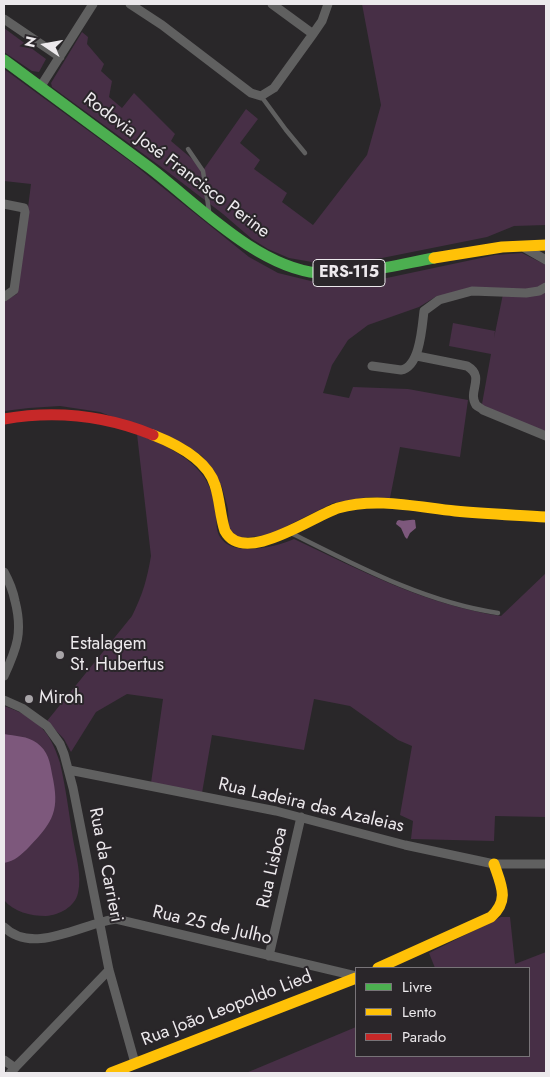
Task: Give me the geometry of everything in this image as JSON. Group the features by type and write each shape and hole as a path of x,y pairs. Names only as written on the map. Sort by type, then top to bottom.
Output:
{"street":[{"path":"41,86 93,4"},
{"path":"130,4 162,25 250,93 261,96 274,88 322,21 328,4"},
{"path":"272,4 313,34"},
{"path":"4,19 60,57"},
{"name":"Rodovia José Francisco Perine","path":"4,60 152,170 230,233 266,256 283,264 317,273 350,273 459,254 520,246 546,245"},
{"path":"4,204 20,206 24,208 25,212 14,290 4,297"},
{"path":"520,246 546,260"},
{"path":"372,366 405,369 417,356 424,311 439,300 472,291 526,293 539,291 546,287"},
{"path":"417,356 467,366 473,370 476,378 474,396 476,405 483,410 546,436"},
{"path":"4,419 32,414 65,413 107,419 146,431 181,448 199,461 207,470 217,489 222,524 228,538 234,542 250,543 275,538 338,508 363,504 388,503 455,511 546,517"},
{"path":"4,572 14,596 20,626 13,657 4,676"},
{"name":"Rua da Carrieri","path":"4,700 22,708 47,726 62,749 69,770 109,970 134,1063"},
{"name":"Rua Ladeira das Azaleias","path":"69,770 301,817 405,845 494,864 546,864"},
{"name":"Rua Lisboa","path":"269,956 301,817"},
{"path":"380,967 499,912 503,902 503,894 494,864"},
{"name":"Rua 25 de Julho","path":"4,927 14,935 36,939 72,932 116,920 355,977"},
{"path":"4,1060 12,1071 109,970"},
{"name":"Rua João Leopoldo Lied","path":"111,1073 355,977"}],"lane":[{"path":"261,96 306,153"},
{"path":"188,149 203,171 210,218"},
{"path":"290,532 384,578 421,593 470,608 498,612"}],"shaded area":[{"path":"362,4 546,4 546,225 514,226 487,237 382,258 331,264 289,258 268,249 252,239 223,214 164,169 52,87 51,83 82,32 88,37 87,44 104,64 101,71 112,81 109,97 122,108 134,93 175,134 171,141 204,169 246,109 258,119 240,143 260,160 254,169 287,193 282,202 313,225 367,155 381,105"},
{"path":"4,28 46,59 39,72 32,71 4,52"},
{"path":"4,69 131,162 249,257 278,273 315,282 339,284 382,279 495,255 522,253 546,265 546,284 539,288 437,296 419,307 368,325 348,340 332,365 323,393 349,398 353,387 408,389 468,400 460,457 400,447 390,498 368,497 333,503 269,535 241,538 234,536 229,530 228,509 222,487 214,471 202,456 186,445 100,412 60,406 4,411 4,301 17,294 31,184 4,181"},
{"path":"546,291 546,433 484,408 482,404 491,354 449,346 453,323 495,331 494,338 503,294"},
{"path":"137,434 165,446 182,456 204,477 214,499 217,529 221,539 229,545 250,549 262,548 294,539 370,575 420,595 473,611 501,616 546,573 546,817 495,816 494,841 411,839 413,821 400,815 412,746 398,740 350,706 314,699 304,750 212,735 202,793 151,783 163,699 127,694 96,712 71,752 64,739 47,721 132,616 142,593 148,572 151,556"},
{"path":"399,520 415,520 416,528 407,539 401,528 396,524"},
{"path":"4,706 25,715 40,726 52,742 60,763 78,866 79,886 74,902 61,912 51,915 28,914 13,908 4,900"},
{"path":"4,734 30,739 44,750 50,765 55,806 53,814 44,830 29,847 11,861 4,863"},
{"path":"501,917 510,917 515,964 546,952 546,1073 246,1073 355,1027 355,1057 530,1057 530,967 435,967 429,953"}],"traffic: fast":[{"path":"4,60 150,168 229,232 250,247 273,259 295,268 333,274 377,269 434,258"}],"traffic: slow":[{"path":"434,258 502,247 546,245"},
{"path":"153,435 181,448 205,467 215,485 225,531 234,540 247,543 279,536 338,508 367,503 546,517"},
{"path":"380,967 491,917 497,911 502,898 501,886 494,864"},
{"path":"111,1073 355,978"}],"traffic: jam":[{"path":"4,419 42,415 80,416 116,423 153,435"}],"place":[{"name":"Estalagem St. Hubertus","path":"60,655"},
{"name":"Miroh","path":"29,699"}]}
